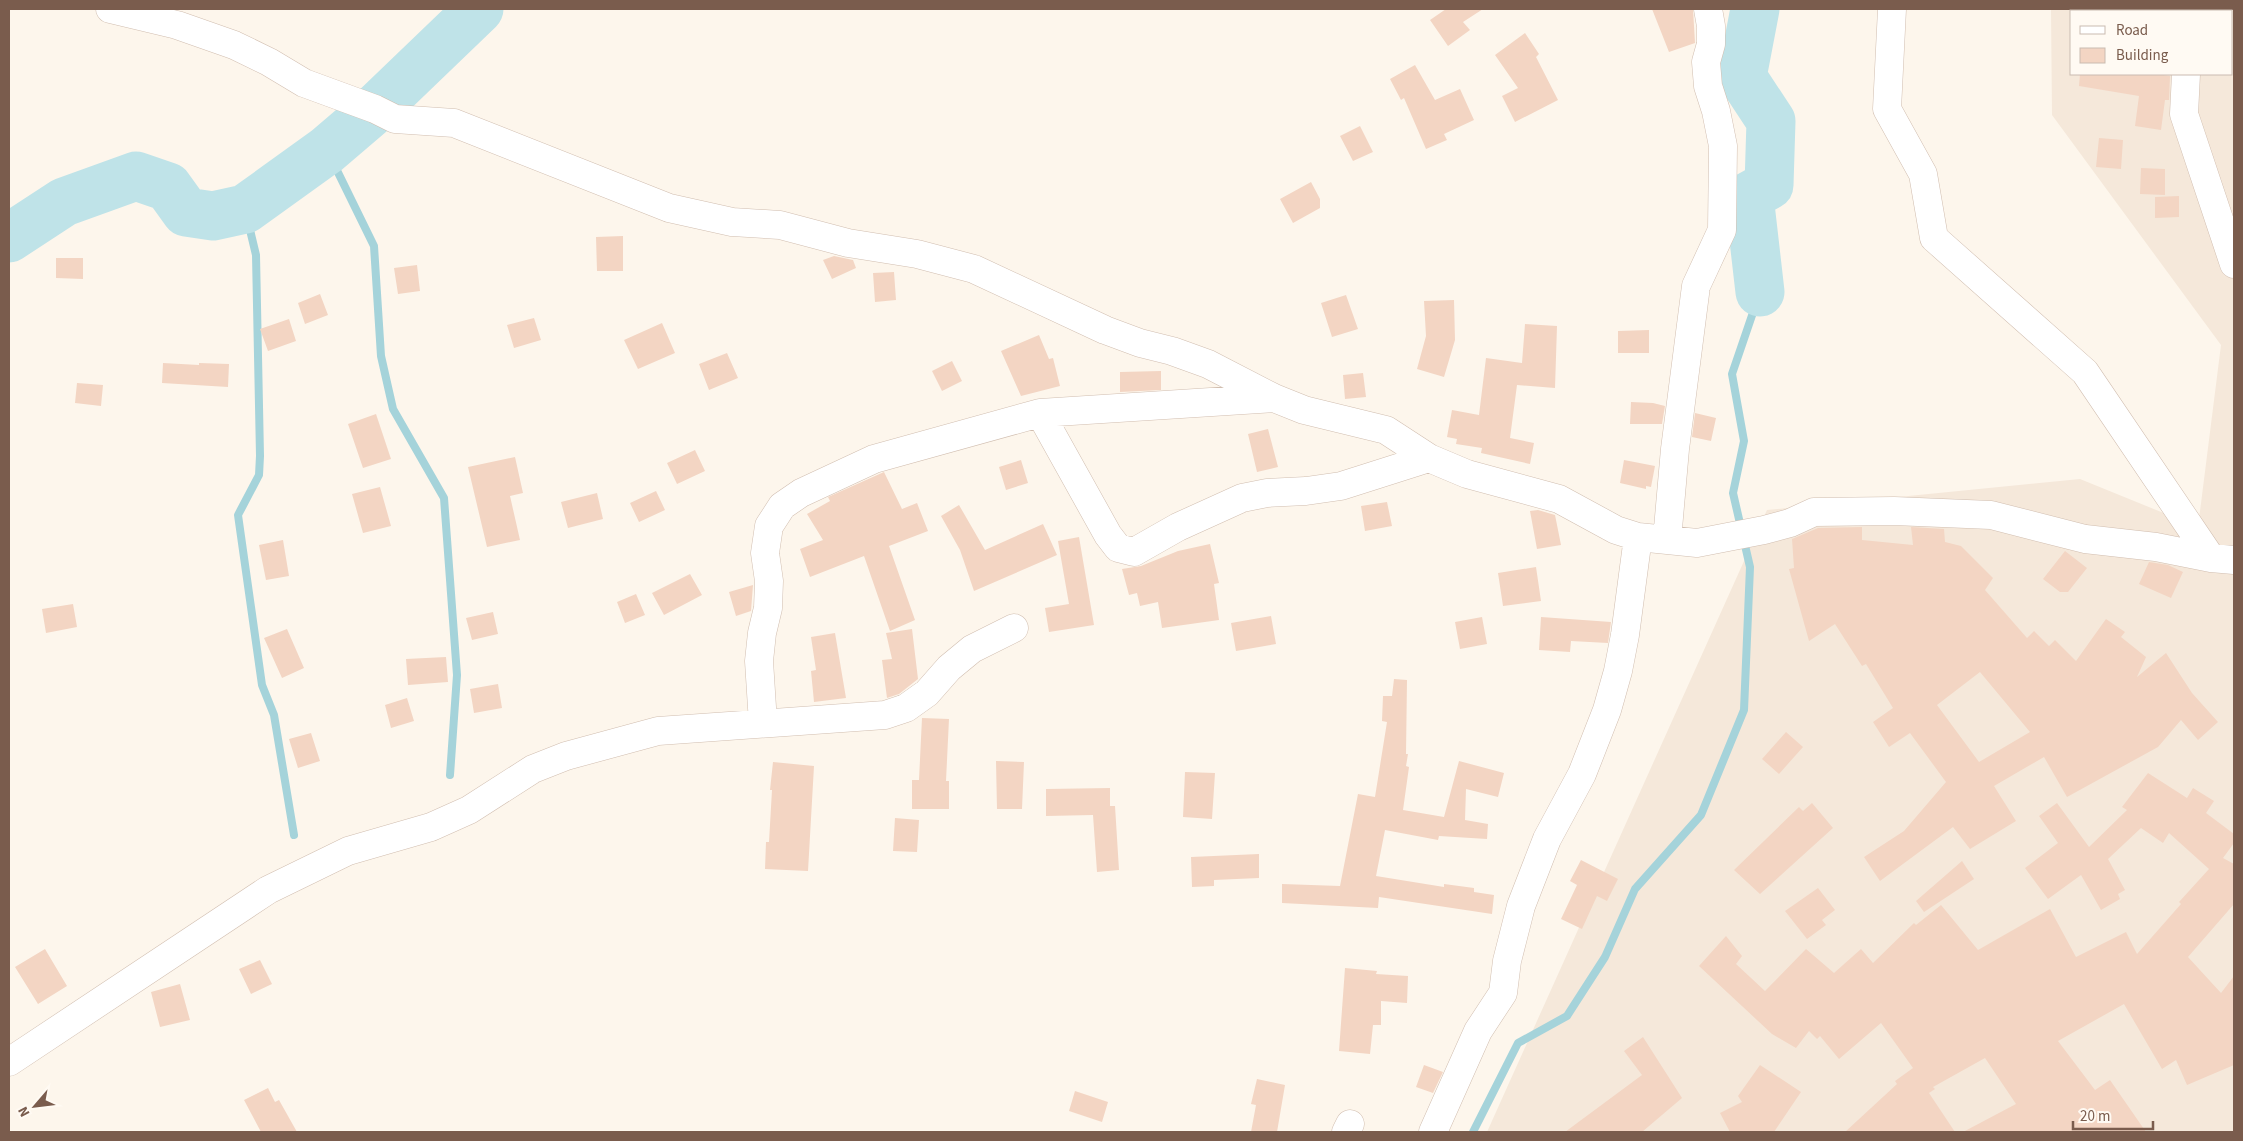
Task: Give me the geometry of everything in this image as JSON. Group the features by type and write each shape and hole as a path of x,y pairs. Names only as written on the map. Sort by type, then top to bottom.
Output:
{"street":[{"path":"110,9 177,25 234,45 269,62 304,84 375,109 395,120 454,122 670,208 732,222 780,225 848,243 917,254 974,269 1140,344 1172,351 1208,364 1274,398 1304,410 1386,430 1429,458 1467,474 1559,499 1616,530 1638,537 1697,543 1764,530 1790,523 1814,512 1894,511 1991,515 2085,540 2156,547 2223,559"},
{"path":"1667,540 1675,449 1696,286 1722,230 1723,146 1716,111 1708,86 1706,62 1711,44 1711,26 1708,9"},
{"path":"1892,9 1887,109 1924,174 1934,238 2085,372 2223,559"},
{"path":"2186,75 2184,114 2234,264"},
{"path":"763,723 759,661 762,632 768,608 769,581 765,553 769,526 782,506 801,493 874,459 1040,413 1274,398"},
{"path":"1040,413 1108,535 1118,548 1134,552 1178,527 1242,498 1267,493 1306,491 1341,486 1429,458"},
{"path":"1432,1132 1478,1031 1503,993 1507,961 1521,906 1547,840 1582,774 1607,710 1625,635 1638,537"},
{"path":"9,1062 252,899 348,851 431,827 469,810 533,769 566,756 658,731 885,715 906,708 927,693 949,668 972,649 1014,628"}],"shaded area":[{"path":"2051,9 2234,9 2234,1132 1487,1132 1767,510 2080,479 2198,527 2221,345 2052,115"}],"building":[{"path":"1446,9 1483,9 1463,22 1470,30 1448,46 1430,20"},
{"path":"1652,9 1693,9 1695,43 1669,52"},
{"path":"1525,33 1539,54 1536,57 1558,100 1515,122 1502,96 1518,88 1495,55"},
{"path":"1415,65 1435,100 1460,89 1474,120 1444,134 1447,140 1426,149 1404,98 1401,100 1390,79"},
{"path":"2080,75 2170,76 2169,100 2165,100 2161,130 2135,126 2139,96 2079,86"},
{"path":"1360,126 1373,152 1353,161 1340,136"},
{"path":"2099,138 2123,140 2121,169 2096,167"},
{"path":"2141,168 2165,169 2165,195 2140,194"},
{"path":"1311,182 1320,199 1320,208 1293,223 1280,199"},
{"path":"2179,196 2179,217 2155,218 2155,197"},
{"path":"623,236 623,271 597,271 596,237"},
{"path":"834,256 853,260 856,268 832,279 823,260"},
{"path":"56,258 83,258 83,279 56,278"},
{"path":"417,265 420,291 398,294 394,268"},
{"path":"894,272 896,300 875,302 873,273"},
{"path":"320,294 328,315 305,324 298,303"},
{"path":"1346,295 1358,329 1332,337 1321,303"},
{"path":"1454,300 1455,340 1444,377 1417,369 1426,336 1424,301"},
{"path":"534,318 541,340 514,348 507,325"},
{"path":"289,319 296,341 268,351 260,329"},
{"path":"662,323 675,353 638,369 624,340"},
{"path":"1525,324 1557,326 1555,388 1517,385 1510,438 1534,443 1530,464 1481,453 1482,448 1456,444 1457,439 1447,437 1452,410 1479,415 1486,358 1522,363"},
{"path":"1649,330 1649,353 1618,353 1618,331"},
{"path":"1039,335 1049,359 1053,358 1060,386 1021,396 1001,351"},
{"path":"727,353 738,378 709,390 699,364"},
{"path":"952,361 962,381 942,391 932,371"},
{"path":"163,363 229,364 228,387 162,383"},
{"path":"1161,371 1161,390 1120,392 1120,372"},
{"path":"1363,373 1366,397 1345,399 1343,375"},
{"path":"77,383 103,385 101,406 75,403"},
{"path":"1631,402 1653,403 1665,406 1662,424 1630,424"},
{"path":"1695,413 1716,418 1711,441 1692,437"},
{"path":"376,414 391,459 363,468 348,424"},
{"path":"1268,429 1278,467 1257,472 1248,434"},
{"path":"695,450 705,471 677,484 667,463"},
{"path":"515,457 523,493 510,496 520,540 487,547 468,467"},
{"path":"1021,460 1028,483 1006,490 999,467"},
{"path":"1624,460 1655,466 1651,487 1646,486 1646,489 1620,483"},
{"path":"884,472 902,509 917,503 928,531 889,546 915,620 890,631 864,556 810,577 800,549 823,540 807,514 830,501 828,497"},
{"path":"380,487 391,526 363,533 352,494"},
{"path":"656,491 665,510 639,522 630,503"},
{"path":"597,493 603,519 568,528 561,502"},
{"path":"1387,502 1392,526 1365,531 1361,506"},
{"path":"959,505 985,550 1043,524 1057,555 974,591 960,550 941,516"},
{"path":"1538,510 1555,515 1561,545 1537,549 1530,511"},
{"path":"1862,527 1862,540 1913,545 1911,527 1944,529 1945,542 1961,546 1993,578 1985,590 2027,638 2034,631 2049,646 2055,640 2076,661 2106,619 2125,632 2121,637 2146,657 2137,677 2166,653 2192,693 2218,722 2198,740 2181,720 2158,747 2067,797 2044,757 1994,786 2016,821 1970,849 1953,827 1880,881 1864,857 1904,831 1946,782 1910,733 1889,747 1873,722 1893,708 1866,664 1862,666 1835,624 1809,641 1789,569 1794,568 1792,539 1818,528","holes":["1980,672 2030,732 1979,762 1937,705"]},
{"path":"1079,537 1094,625 1049,632 1045,608 1069,604 1058,541"},
{"path":"283,540 289,576 266,580 259,545"},
{"path":"1210,544 1219,583 1214,584 1219,620 1162,628 1158,602 1140,606 1137,593 1129,595 1122,569 1141,566 1178,551"},
{"path":"2065,551 2087,568 2068,592 2060,592 2043,579"},
{"path":"2149,562 2168,565 2183,572 2171,598 2139,584"},
{"path":"1536,567 1541,601 1503,606 1498,573"},
{"path":"690,574 702,595 664,615 652,593"},
{"path":"753,585 751,611 736,616 729,592"},
{"path":"636,594 645,615 625,623 617,602"},
{"path":"73,604 77,627 46,633 42,609"},
{"path":"493,612 498,634 472,640 466,618"},
{"path":"1271,616 1276,644 1236,651 1231,623"},
{"path":"1482,617 1487,644 1460,649 1455,622"},
{"path":"1541,617 1611,622 1608,643 1571,641 1570,652 1539,650"},
{"path":"287,629 304,668 282,678 264,638"},
{"path":"912,629 918,679 899,694 887,698 882,660 892,659 886,633"},
{"path":"835,633 846,698 814,702 811,671 816,670 811,637"},
{"path":"446,657 448,682 408,685 406,659"},
{"path":"1394,679 1407,680 1406,754 1408,754 1406,766 1409,767 1403,810 1444,817 1459,761 1504,773 1498,797 1466,789 1465,820 1488,824 1487,839 1439,836 1438,840 1385,830 1376,876 1444,887 1444,884 1474,888 1474,892 1494,895 1492,914 1379,897 1378,908 1282,903 1282,884 1340,886 1358,794 1375,797 1387,722 1382,721 1383,696 1392,696"},
{"path":"498,684 502,708 474,713 470,689"},
{"path":"407,698 414,721 391,728 385,705"},
{"path":"922,718 949,719 946,781 949,781 949,809 912,809 912,780 919,780"},
{"path":"1786,732 1803,747 1779,774 1762,759"},
{"path":"311,733 320,761 298,768 289,739"},
{"path":"996,761 1024,762 1022,809 997,809"},
{"path":"773,762 814,766 808,871 765,869 766,842 769,842 772,790 770,790"},
{"path":"1185,772 1215,773 1212,819 1183,817"},
{"path":"2148,773 2187,798 2193,788 2214,801 2206,813 2234,834 2234,843 2223,858 2234,864 2234,904 2188,957 2221,993 2234,976 2234,1065 2187,1085 2176,1060 2162,1069 2124,1004 2058,1041 2095,1090 2110,1080 2146,1132 1963,1132 2016,1104 1985,1058 1933,1087 1935,1089 1929,1093 1955,1132 1845,1132 1897,1084 1895,1081 1913,1068 1881,1023 1839,1059 1820,1036 1817,1039 1809,1031 1796,1048 1772,1034 1699,966 1726,936 1742,956 1736,964 1765,991 1806,949 1834,973 1861,949 1873,963 1914,923 1916,925 1941,905 1978,950 2050,909 2076,957 2126,932 2137,954 2181,904 2179,902 2209,869 2169,833 2163,843 2141,828 2108,859 2125,890 2118,894 2120,899 2101,910 2081,875 2048,899 2025,868 2058,843 2039,816 2057,803 2089,847 2127,810 2122,807"},
{"path":"1110,788 1110,806 1115,806 1119,870 1097,872 1093,815 1046,816 1046,789"},
{"path":"1812,803 1833,828 1760,894 1734,870 1799,807 1803,811"},
{"path":"895,818 919,820 917,852 893,851"},
{"path":"1259,854 1259,878 1214,880 1214,886 1192,887 1191,857"},
{"path":"1581,860 1618,879 1607,901 1597,896 1582,929 1561,919 1577,885 1570,881"},
{"path":"1962,861 1974,879 1924,912 1916,901"},
{"path":"1818,888 1835,910 1822,920 1826,925 1807,939 1785,911"},
{"path":"45,949 67,986 38,1004 15,967"},
{"path":"260,960 272,984 251,994 239,969"},
{"path":"1345,968 1377,971 1376,974 1408,976 1407,1003 1381,1001 1381,1025 1373,1025 1370,1054 1339,1051"},
{"path":"180,984 190,1020 160,1027 151,992"},
{"path":"1643,1037 1682,1098 1642,1132 1565,1132 1642,1075 1624,1051"},
{"path":"1424,1065 1443,1072 1433,1093 1416,1087"},
{"path":"1760,1065 1801,1092 1774,1132 1730,1132 1720,1113 1742,1102 1738,1096"},
{"path":"1257,1079 1285,1085 1277,1132 1251,1132 1256,1105 1251,1104"},
{"path":"268,1088 275,1102 279,1100 297,1132 261,1132 244,1100"},
{"path":"1075,1091 1108,1102 1102,1122 1069,1111"}],"waterway":[{"path":"9,238 64,202 136,176 168,187 186,212 213,216 245,209 327,150 375,109 479,9"},
{"path":"1755,9 1742,77 1771,121 1769,185 1749,196 1760,292"},
{"path":"327,150 374,246 381,356 393,409 444,498 457,675 450,775"},
{"path":"245,209 256,255 260,456 259,475 238,515 262,685 274,715 294,835"},
{"path":"1473,1132 1518,1043 1567,1016 1605,957 1635,889 1701,815 1744,710 1750,567 1733,493 1744,441 1732,374 1760,292"}]}
